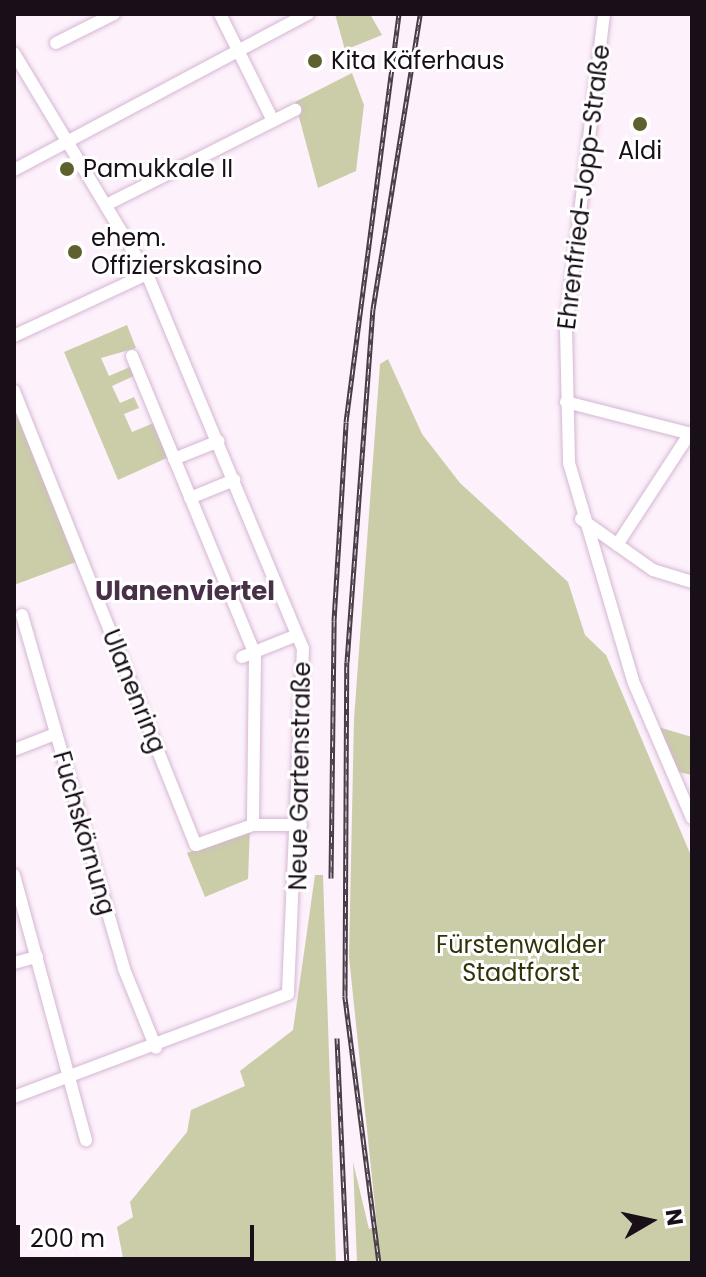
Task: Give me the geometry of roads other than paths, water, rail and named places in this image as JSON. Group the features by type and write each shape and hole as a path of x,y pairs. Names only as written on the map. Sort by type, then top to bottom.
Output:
{"street":[{"path":"56,43 114,14"},
{"path":"220,14 273,121"},
{"path":"14,170 66,137 308,14"},
{"name":"Ehrenfried-Jopp-Straße","path":"604,14 572,257 566,402 581,518 633,681 692,818"},
{"name":"Neue Gartenstraße","path":"14,53 147,274 219,441 297,635 301,825 288,994 72,1081 14,1097"},
{"path":"106,205 295,110"},
{"path":"14,336 147,274"},
{"path":"132,356 190,498 248,654 253,825"},
{"name":"Ulanenring","path":"14,391 196,845 253,825 301,825"},
{"path":"566,402 691,434 617,545"},
{"path":"174,459 219,441"},
{"path":"190,498 234,480"},
{"path":"581,518 653,570 692,582"},
{"name":"Fuchskörnung","path":"22,615 125,972 156,1048"},
{"path":"248,654 297,635"},
{"path":"14,750 55,734"},
{"path":"14,875 86,1140"},
{"path":"14,963 37,957"}],"railway":[{"path":"331,878 334,621 346,422 399,14"},
{"path":"379,1263 345,996 347,662 373,309 420,14"},
{"path":"337,1038 347,1263"}],"place":[{"name":"Kita Käferhaus","path":"315,61"},
{"name":"Aldi","path":"640,124"},
{"name":"Pamukkale II","path":"67,169"},
{"name":"ehem. Offizierskasino","path":"75,252"}],"district":[{"name":"Ulanenviertel","path":"185,592"}],"park label":[{"name":"Fürstenwalder Stadtforst","path":"521,959"}]}
